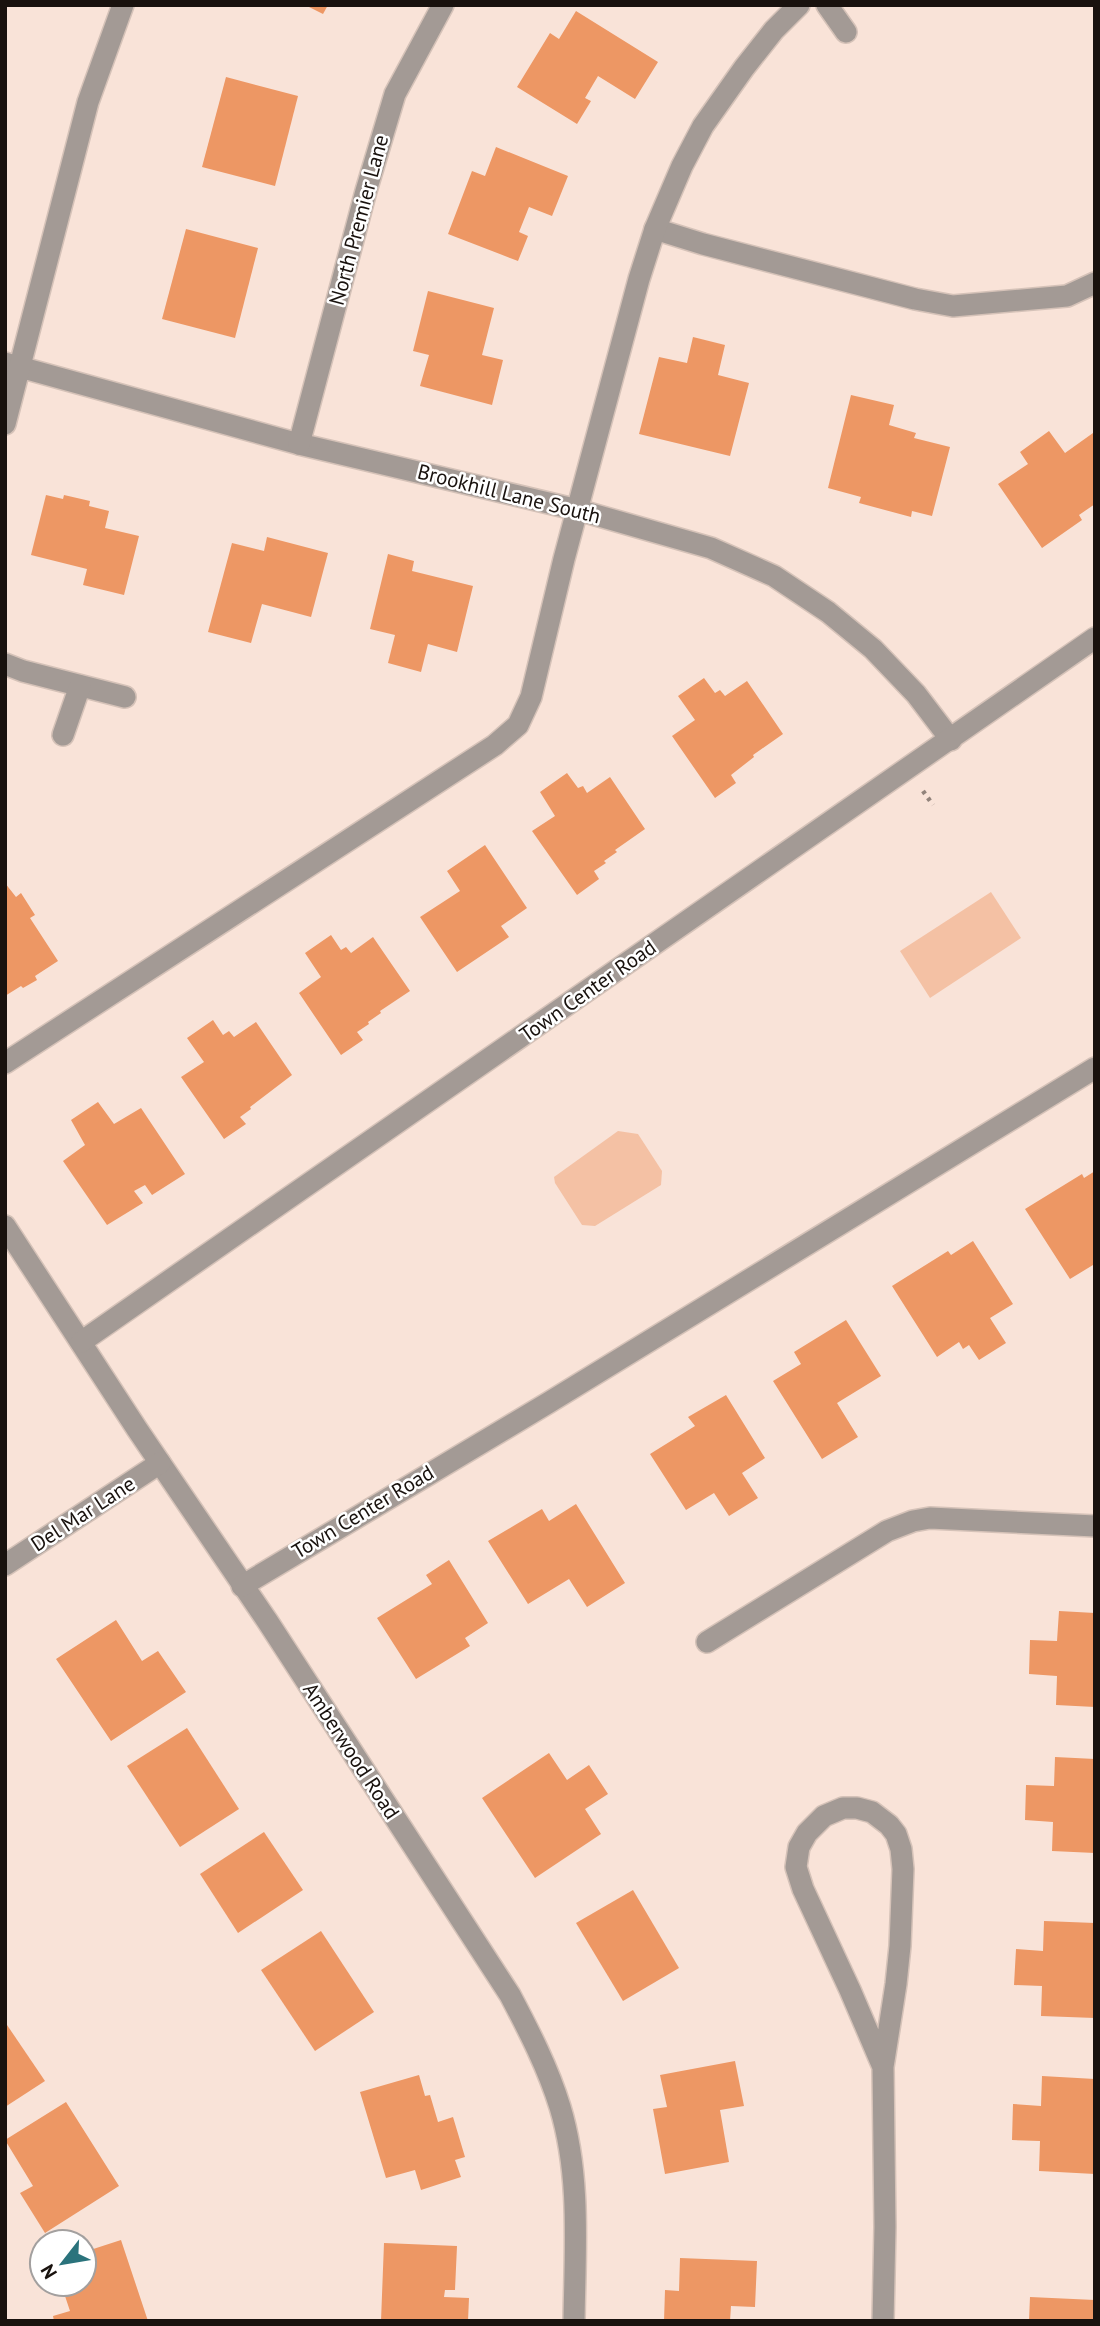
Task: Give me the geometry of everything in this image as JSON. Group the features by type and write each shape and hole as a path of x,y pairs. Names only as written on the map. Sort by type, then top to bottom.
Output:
{"street":[{"path":"5,424 13,365 88,102 123,5"},
{"name":"North Premier Lane","path":"299,444 366,191 395,94 443,5"},
{"path":"5,1063 508,735 518,725 531,697 564,559 639,279 655,229 682,166 704,126 744,68 774,30 799,5"},
{"path":"827,5 846,32"},
{"path":"655,229 915,299 953,306 1067,296 1095,283"},
{"name":"Brookhill Lane South","path":"13,365 299,444 578,510 710,548 774,576 828,612 873,649 916,694 951,740"},
{"name":"Town Center Road","path":"81,1342 1095,638"},
{"path":"5,664 125,697"},
{"path":"64,735 80,686"},
{"name":"Town Center Road","path":"242,1586 548,1403 1095,1068"},
{"name":"Amberwood Road","path":"5,1226 510,1995 540,2053 561,2108 572,2162 575,2220 574,2321"},
{"name":"Del Mar Lane","path":"5,1565 160,1464"},
{"path":"707,1642 887,1531 913,1521 930,1518 1095,1526"},
{"path":"883,2067 803,1889 796,1867 799,1847 807,1833 824,1816 843,1808 872,1812 889,1825 896,1834 901,1849 903,1869 900,1946 883,2067 883,2321"}],"shaded area":[{"path":"991,892 1021,938 930,998 900,951"},
{"path":"618,1131 638,1134 662,1171 661,1185 595,1226 582,1225 555,1183 554,1177"}],"building":[{"path":"305,5 328,5 323,14"},
{"path":"576,11 658,62 635,99 598,76 585,98 591,101 577,124 517,87 550,33 559,39"},
{"path":"226,77 298,96 275,186 202,167"},
{"path":"496,147 568,176 552,216 529,207 519,232 528,236 518,261 448,234 472,171 485,176"},
{"path":"186,229 258,248 235,338 162,319"},
{"path":"428,291 494,308 482,355 503,360 492,405 420,386 429,355 413,351"},
{"path":"693,337 725,345 718,375 749,383 730,456 639,434 659,357 687,363"},
{"path":"851,395 894,405 889,425 916,433 914,438 950,447 932,516 912,511 911,517 859,503 861,497 828,488"},
{"path":"1049,431 1065,453 1093,433 1095,435 1095,504 1079,515 1082,520 1042,548 998,484 1028,464 1020,452"},
{"path":"46,495 63,499 64,495 90,501 89,506 109,511 105,528 139,536 124,595 83,585 87,569 31,555"},
{"path":"267,537 328,553 311,617 262,604 251,643 208,632 232,543 264,551"},
{"path":"388,554 414,561 412,571 473,586 457,652 428,644 421,672 388,663 395,635 370,629"},
{"path":"704,678 715,693 720,690 725,696 747,681 783,734 731,775 736,783 715,798 672,736 695,720 678,696"},
{"path":"567,773 578,788 583,786 587,793 610,777 645,829 615,850 617,852 594,871 599,879 577,895 532,831 555,816 540,792"},
{"path":"485,845 527,908 501,926 509,937 457,972 420,917 460,891 447,871"},
{"path":"5,883 16,897 21,893 35,915 30,918 58,961 35,976 37,980 5,996"},
{"path":"331,935 341,950 346,947 351,953 373,937 410,991 380,1011 369,1024 357,1032 363,1040 341,1055 299,993 321,977 305,953"},
{"path":"213,1020 223,1035 229,1031 234,1037 256,1022 292,1075 250,1107 251,1109 240,1117 246,1124 224,1139 181,1077 204,1062 187,1038"},
{"path":"98,1102 114,1124 141,1108 185,1174 152,1195 145,1185 134,1191 143,1203 107,1225 63,1161 85,1145 71,1120"},
{"path":"1095,1171 1095,1268 1093,1265 1070,1279 1025,1209 1082,1174 1084,1178"},
{"path":"973,1241 1013,1304 990,1318 1006,1343 979,1360 969,1345 963,1349 959,1342 937,1357 892,1286 948,1251 951,1255"},
{"path":"846,1320 881,1376 837,1403 858,1437 822,1459 773,1381 801,1364 794,1352"},
{"path":"726,1395 765,1458 742,1473 758,1498 729,1516 714,1493 686,1510 650,1454 695,1426 688,1417"},
{"path":"576,1504 625,1583 587,1607 569,1579 528,1604 488,1541 542,1509 549,1521"},
{"path":"449,1560 488,1623 465,1638 470,1646 416,1679 377,1618 432,1584 426,1575"},
{"path":"1059,1611 1095,1613 1095,1707 1056,1705 1057,1676 1029,1674 1030,1640 1057,1641"},
{"path":"116,1620 142,1661 158,1651 186,1692 111,1741 56,1659"},
{"path":"187,1728 239,1809 180,1847 127,1766"},
{"path":"549,1753 567,1780 589,1765 608,1794 585,1809 601,1834 535,1878 482,1798"},
{"path":"1055,1757 1095,1759 1095,1853 1052,1851 1053,1822 1025,1820 1026,1785 1054,1786"},
{"path":"264,1832 303,1890 238,1933 200,1874"},
{"path":"633,1890 679,1968 623,2001 576,1923"},
{"path":"1044,1921 1095,1923 1095,2018 1041,2016 1042,1986 1014,1985 1016,1949 1043,1951"},
{"path":"321,1931 374,2012 315,2051 261,1970"},
{"path":"5,2022 45,2081 5,2107"},
{"path":"735,2061 744,2106 720,2110 729,2162 665,2174 653,2109 667,2107 660,2075"},
{"path":"419,2075 425,2096 430,2095 438,2122 453,2117 465,2157 455,2160 461,2177 421,2190 415,2170 386,2178 360,2092"},
{"path":"1042,2076 1095,2079 1095,2174 1039,2171 1040,2141 1012,2140 1013,2104 1041,2106"},
{"path":"66,2102 119,2186 53,2228 42,2228 20,2193 33,2186 5,2140"},
{"path":"121,2240 148,2321 54,2321 53,2316 70,2311 66,2298 98,2298 98,2247"},
{"path":"384,2243 457,2246 455,2290 445,2290 444,2297 469,2298 468,2321 381,2321"},
{"path":"680,2258 757,2261 755,2307 731,2306 730,2321 664,2321 665,2290 679,2291"},
{"path":"1030,2297 1095,2300 1094,2321 1029,2321"}]}
